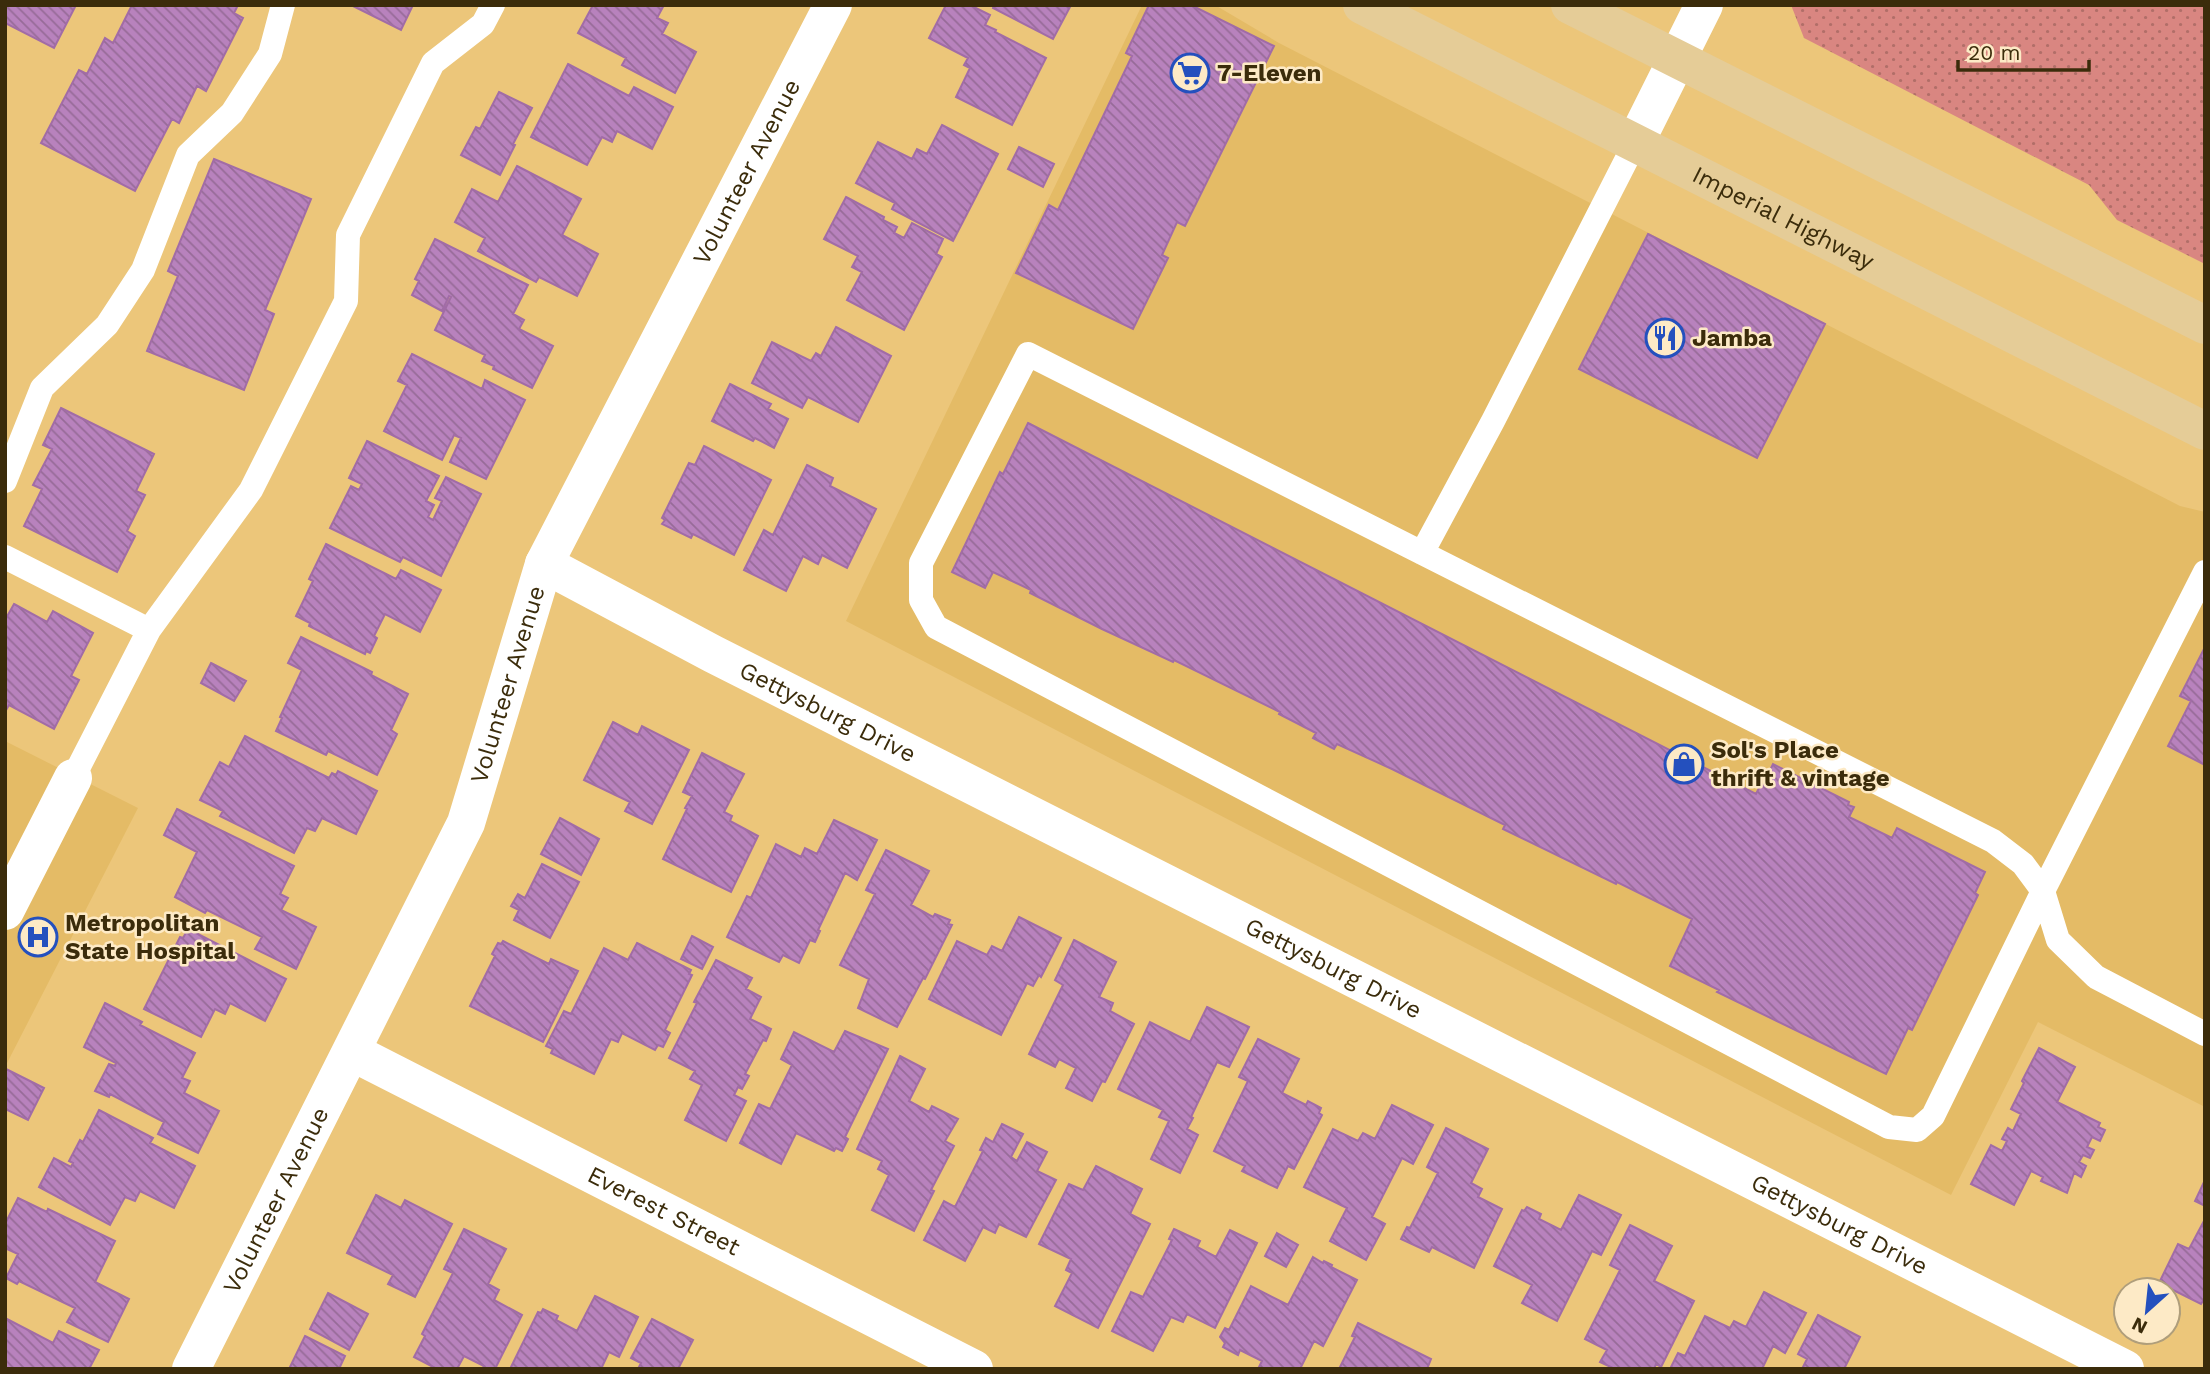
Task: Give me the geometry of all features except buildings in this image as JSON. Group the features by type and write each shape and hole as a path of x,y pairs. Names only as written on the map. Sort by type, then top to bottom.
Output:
{"main road":[{"name":"Imperial Highway","path":"1362,5 2205,431"},
{"path":"1570,5 2205,326"}],"street":[{"name":"Volunteer Avenue","path":"191,1369 466,823 544,564 833,5"},
{"path":"1635,143 1704,5"},
{"name":"Gettysburg Drive","path":"544,564 713,654 2125,1369"},
{"path":"5,911 73,778"},
{"name":"Everest Street","path":"352,1052 974,1369"}],"lane":[{"path":"5,481 43,388 107,325 143,270 188,155 232,113 270,54 283,5"},
{"path":"73,778 149,630 251,490 346,301 348,235 433,63 483,24 493,5"},
{"path":"1422,553 1499,410 1635,143"},
{"path":"2205,572 2043,891 1933,1116 1917,1130 1889,1127 936,627 921,600 921,563 1028,354 1993,841 2023,864 2043,891 2059,940 2096,977 2205,1034"},
{"path":"5,557 149,630"}],"shaded area":[{"path":"1142,5 1215,5 1279,43 2180,506 2205,512 2205,1107 2038,1022 1951,1195 846,621"},
{"path":"1791,5 2205,5 2205,264 2117,220 2089,185 1804,38"},
{"name":"Metropolitan State Hospital","path":"5,741 138,808 5,1067"}],"place":[{"name":"7-Eleven","path":"1190,73"},
{"name":"Jamba","path":"1665,338"},
{"name":"Sol's Place thrift & vintage","path":"1684,764"},
{"name":"Metropolitan State Hospital","path":"38,937"}]}
